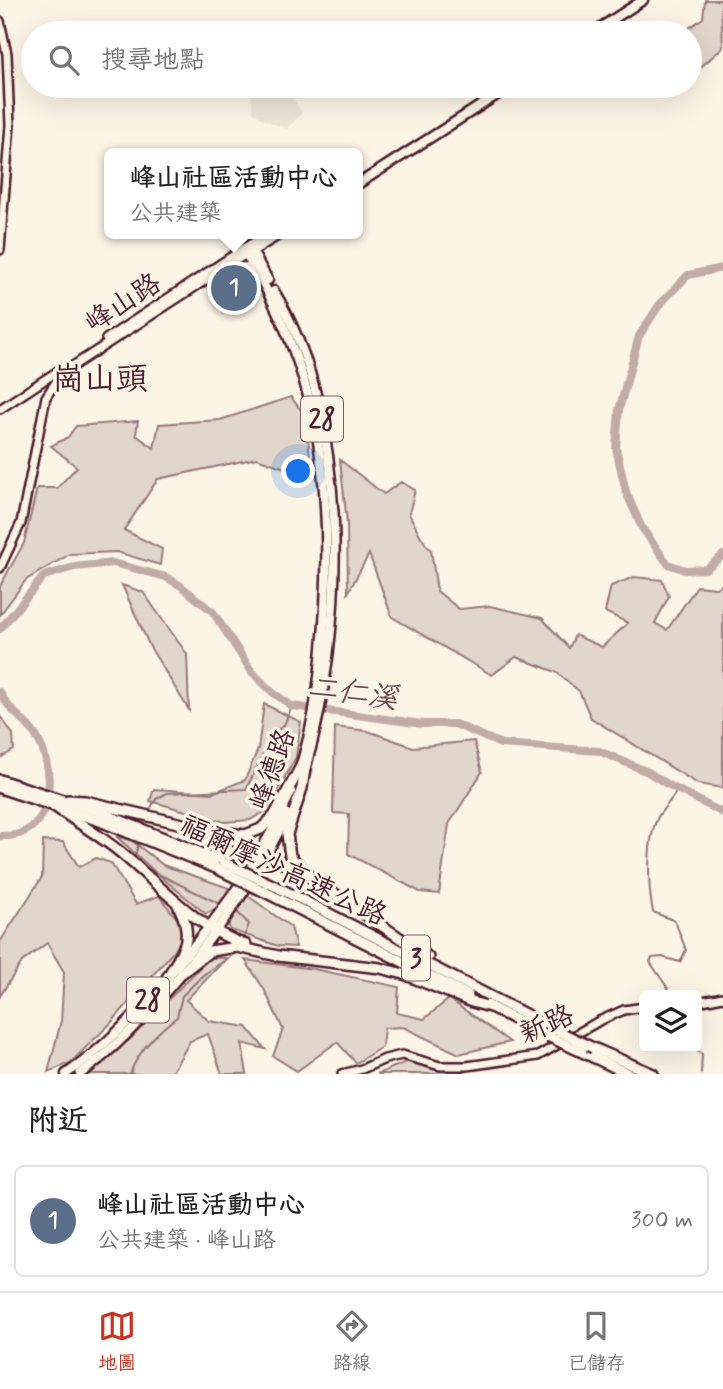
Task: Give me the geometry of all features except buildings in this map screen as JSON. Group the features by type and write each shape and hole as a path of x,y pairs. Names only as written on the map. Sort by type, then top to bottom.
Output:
{"highway":[{"path":"68,800 105,805 212,831 245,835 261,829 280,807 303,766"},
{"path":"303,766 302,788 286,839 290,856 310,877"},
{"name":"福爾摩沙高速公路","path":"0,780 68,800 219,865 461,980 593,1048 653,1074"},
{"name":"福爾摩沙高速公路","path":"0,788 174,846"},
{"path":"50,803 102,837 177,903 214,929 227,937 278,956"},
{"path":"212,831 265,853 310,877 461,980"},
{"name":"福爾摩沙高速公路","path":"276,892 490,1007 629,1074"},
{"path":"167,978 184,950 188,934 177,903"},
{"path":"182,972 210,951 237,947 278,956 380,968 404,974 490,1007"}],"main road":[{"path":"603,21 635,0"},
{"path":"611,21 643,0"},
{"path":"363,174 483,98"},
{"path":"363,181 491,98"},
{"name":"峰山路","path":"247,250 266,239"},
{"path":"261,275 259,257 268,239"},
{"name":"峰德路","path":"80,1074 102,1058 136,1025 182,972 243,889 265,853 303,766 324,691 330,575 321,459 310,400 290,337 247,250"},
{"path":"225,268 244,267 261,275"},
{"name":"峰德路","path":"66,1074 111,1039 214,929"}],"street":[{"path":"0,21 7,54 10,125 0,250"},
{"name":"峰山路","path":"0,408 225,268 247,250"},
{"name":"峰山路","path":"58,374 247,250"},
{"path":"0,568 27,498 46,397 58,374"},
{"path":"0,558 13,536"},
{"path":"702,1001 723,997"},
{"name":"新路","path":"342,1074 402,1055 440,1066 467,1066 538,1056 599,1021 624,1010 639,1007"}],"shaded area":[{"path":"705,0 723,0 723,47 702,66 702,21 699,21 703,18"},
{"path":"252,98 293,98 302,113 287,129 264,120 253,112"},
{"path":"291,397 306,417 312,478 257,458 158,479 124,530 162,549 160,565 117,552 70,554 26,580 0,615 0,586 24,543 37,488 57,488 77,467 51,446 68,437 76,426 138,421 136,435 154,448 159,424 220,420"},
{"path":"340,460 384,494 401,482 415,490 409,514 431,550 437,591 459,609 490,606 542,618 569,648 575,635 602,647 628,623 605,612 611,586 634,577 662,580 669,596 655,623 667,630 697,586 716,588 723,584 723,788 698,784 591,718 579,691 556,672 516,657 492,675 392,617 369,554 348,593 347,523"},
{"path":"122,585 143,592 187,654 189,710 150,647"},
{"path":"264,704 301,722 296,757 266,811 250,820 225,822 150,801 154,789 212,793 245,780 258,749"},
{"path":"0,716 13,734 14,750 0,758"},
{"path":"335,727 368,731 413,747 474,741 482,772 449,824 439,894 420,892 348,854 349,814 333,813"},
{"path":"116,836 131,840 163,865 229,888 217,908 206,914"},
{"path":"43,841 63,842 79,867 96,858 111,863 136,904 159,896 182,925 180,944 111,1023 70,1063 48,1072 61,1021 64,972 47,943 22,962 0,996 0,942 42,877"},
{"path":"247,895 291,927 296,947 278,946 231,930 228,925"},
{"path":"209,958 227,958 186,1000 209,1021 247,1027 265,1049 242,1043 247,1074 222,1074 208,1034 190,1041 171,1074 83,1074 129,1040"},
{"path":"245,960 314,969 399,987 397,1013 424,1019 449,999 510,1042 459,1054 403,1027 384,1028 382,1047 356,1063 337,1042 297,1071 273,1056 283,1029 264,989"},
{"path":"411,1060 467,1074 377,1074"}],"waterway":[{"name":"二仁溪","path":"723,268 688,275 660,304 639,336 619,410 616,448 626,492 642,528 668,564 685,570 706,569 723,555"},
{"name":"二仁溪","path":"0,629 44,576 74,567 113,563 166,577 181,586 213,612 252,672 272,692 292,706 422,724 455,724 501,744 599,751 648,772 723,813"},
{"name":"二仁溪","path":"0,692 6,703 37,738 46,760 49,784 45,806 33,826 23,832 0,836"},
{"path":"148,813 156,799 167,793 246,789 274,733 284,725 292,706"},
{"path":"669,990 650,962 652,958 662,957 680,962 686,950 675,921 653,912 649,878 650,851 654,826 677,790"},
{"path":"139,842 135,856 146,868 220,904"},
{"path":"235,910 249,924 243,940"},
{"path":"130,1074 149,1042 177,1017 182,996 203,975 239,951"},
{"path":"700,1053 701,1074"}],"place":[{"name":"峰山社區活動中心","path":"234,288"}],"district":[{"name":"崗山頭","path":"100,378"}]}
